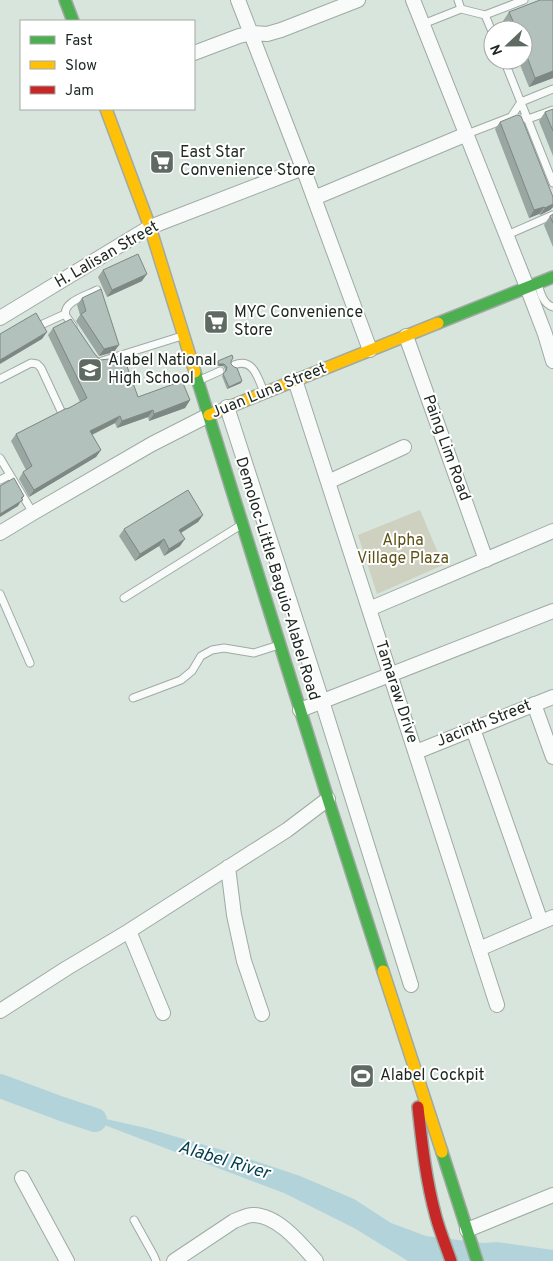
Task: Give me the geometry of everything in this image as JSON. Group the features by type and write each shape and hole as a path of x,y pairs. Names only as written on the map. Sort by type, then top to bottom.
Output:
{"main road":[{"path":"65,0 73,20"},
{"name":"Demoloc-Little Baguio-Alabel Road","path":"106,110 150,227 328,799 476,1261"},
{"name":"Juan Luna Street","path":"209,414 406,336 535,292 553,276"},
{"name":"Demoloc-Little Baguio-Alabel Road","path":"412,1061 426,1167 434,1210 451,1261"}],"street":[{"path":"238,0 303,168 370,350"},
{"path":"195,53 231,38 252,33 268,34 281,30 358,0"},
{"path":"413,0 507,235 535,292 553,361"},
{"path":"314,198 467,134"},
{"name":"H. Lalisan Street","path":"0,318 150,227 303,168"},
{"name":"Paing Lim Road","path":"406,336 486,560"},
{"name":"Tamaraw Drive","path":"295,380 497,1005"},
{"path":"227,407 411,985"},
{"name":"Juan Luna Street","path":"0,533 152,444 209,414"},
{"path":"328,482 404,447"},
{"path":"370,609 553,531"},
{"path":"300,710 553,611"},
{"name":"Jacinth Street","path":"416,752 553,697"},
{"path":"534,704 553,757"},
{"path":"473,729 547,920 478,949"},
{"path":"0,1011 287,830 328,799"},
{"path":"228,867 234,916 244,961 262,1014"},
{"path":"128,931 163,1013"},
{"path":"22,1178 67,1261"},
{"path":"468,1233 553,1195"},
{"path":"174,1261 234,1221 253,1215 277,1224 293,1235 316,1261"}],"lane":[{"path":"458,0 462,9"},
{"path":"423,24 462,9 486,15 512,2 524,0"},
{"path":"486,15 488,20"},
{"path":"508,70 553,183"},
{"path":"511,117 521,102 553,90"},
{"path":"467,134 511,117 528,120 553,110"},
{"path":"507,235 553,215"},
{"path":"79,336 65,314 66,308 69,303 97,290"},
{"path":"535,292 548,306 553,307"},
{"path":"43,324 65,314"},
{"path":"93,357 97,362 103,361 183,336"},
{"path":"0,379 31,363 37,364 41,368 61,411"},
{"path":"234,365 240,363 248,364 254,370 264,393"},
{"path":"198,380 220,371"},
{"path":"0,458 33,513"},
{"path":"0,480 10,475"},
{"path":"124,598 243,524"},
{"path":"0,594 30,663"},
{"path":"133,698 181,680 192,671 200,656 212,650 224,648 254,653 280,644"},
{"path":"134,1220 156,1261"}],"green space":[{"name":"Alpha Village Plaza","path":"420,510 443,565 377,594 358,535"}],"water":[{"path":"62,1109 146,1128 229,1152 300,1176 354,1199 391,1223 426,1236 483,1243 497,1242 553,1250 553,1261 408,1261 354,1228 284,1193"}],"building":[{"path":"540,0 553,0 553,71 535,78 532,70 533,20 513,20 509,12"},
{"path":"553,109 553,131 545,112"},
{"path":"517,115 521,116 553,197 553,204 545,208 534,210 500,122"},
{"path":"138,254 147,274 112,290 103,270"},
{"path":"101,289 119,345 104,349 81,314 86,311 82,298"},
{"path":"36,313 47,332 0,360 0,334"},
{"path":"71,319 100,360 123,355 138,397 182,381 190,400 154,414 153,410 122,421 120,416 90,431 101,450 34,490 23,472 32,466 16,434 87,398 53,328"},
{"path":"232,355 231,364 237,368 242,381 229,387 223,374 227,367 224,364 219,364 218,361"},
{"path":"14,478 24,496 21,498 23,500 0,514 0,486"},
{"path":"188,490 203,515 179,530 185,539 169,549 164,539 140,554 124,529"}],"waterway":[{"name":"Alabel River","path":"0,1086 95,1120"}],"traffic: fast":[{"path":"65,0 73,20"},
{"path":"438,323 553,277"},
{"path":"195,372 383,971"},
{"path":"442,1152 477,1261"}],"traffic: slow":[{"path":"106,110 150,227 195,372"},
{"path":"209,415 438,323"},
{"path":"383,971 442,1152"}],"traffic: jam":[{"path":"418,1107 430,1190 438,1223 451,1261"}],"place":[{"name":"East Star Convenience Store","path":"162,162"},
{"name":"MYC Convenience Store","path":"216,322"},
{"name":"Alabel National High School","path":"90,370"},
{"name":"Alabel Cockpit","path":"362,1076"}]}
